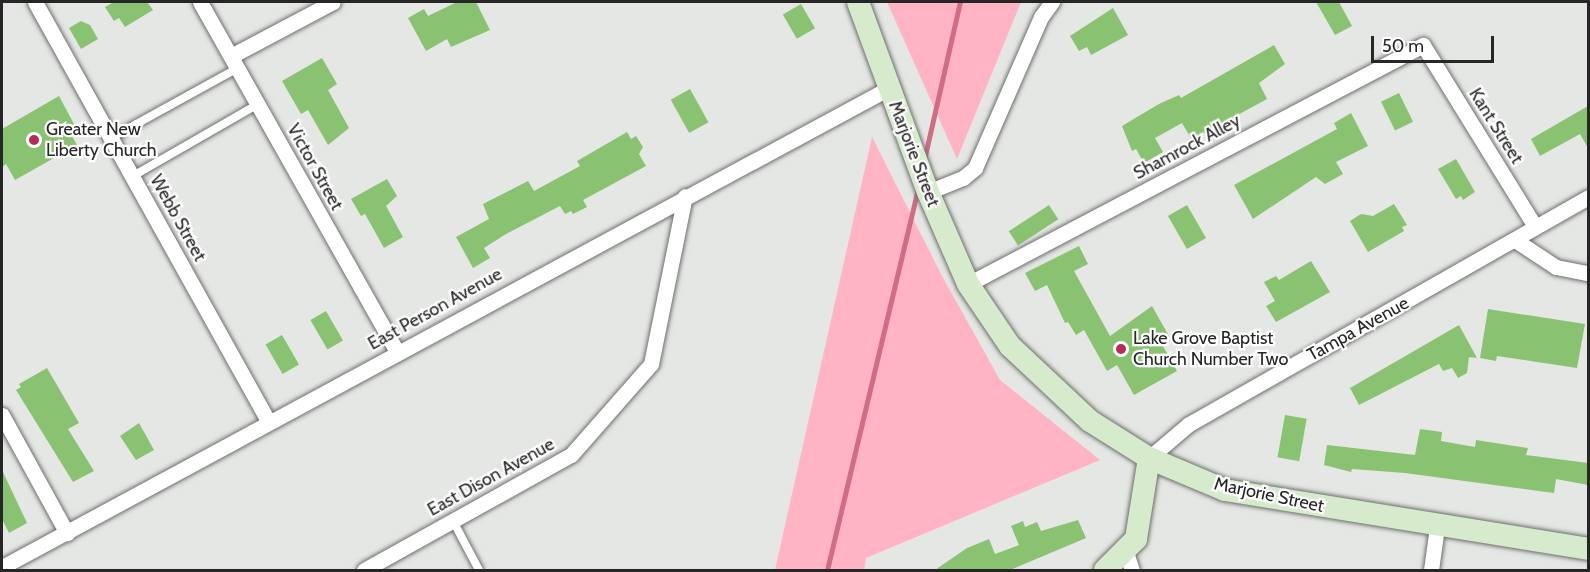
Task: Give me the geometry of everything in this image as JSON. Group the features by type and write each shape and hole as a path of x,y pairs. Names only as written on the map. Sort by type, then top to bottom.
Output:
{"street":[{"name":"Webb Street","path":"35,2 269,422"},
{"name":"Victor Street","path":"200,2 397,352"},
{"path":"234,62 333,2"},
{"name":"Marjorie Street","path":"858,2 928,192 968,284 1010,346 1047,384 1090,421 1149,458 1226,490 1437,527 1588,549"},
{"path":"928,192 963,178 975,168 1041,17 1052,2"},
{"name":"Kant Street","path":"1423,45 1535,226"},
{"name":"Shamrock Alley","path":"968,284 1423,45"},
{"name":"East Person Avenue","path":"2,567 685,196 889,88"},
{"name":"East Dison Avenue","path":"364,570 571,455 651,364 685,196"},
{"name":"Tampa Avenue","path":"1149,458 1189,424 1588,197"},
{"path":"1515,240 1556,267 1588,273"},
{"path":"2,415 67,533"},
{"path":"1105,570 1129,561 1136,539 1149,458"},
{"path":"1431,570 1437,527"}],"lane":[{"path":"111,138 234,62"},
{"path":"133,176 258,104"},
{"path":"453,521 479,570"}],"shaded area":[{"path":"887,2 1021,2 957,159"},
{"path":"872,137 942,276 1000,380 1100,460 866,558 864,570 775,570"}],"building":[{"path":"114,2 147,2 153,10 125,27 119,18 114,21 105,7"},
{"path":"457,2 476,2 490,30 451,47 447,39 426,51 408,18 424,9 428,16"},
{"path":"1316,2 1339,2 1352,26 1335,35"},
{"path":"801,4 815,28 797,39 783,14"},
{"path":"1113,8 1128,35 1091,55 1087,47 1079,51 1070,36"},
{"path":"81,21 90,25 98,39 81,49 69,28"},
{"path":"1274,45 1285,64 1259,83 1267,99 1192,140 1182,123 1155,138 1163,152 1144,163 1136,149 1132,151 1122,126 1159,104 1179,95 1181,98"},
{"path":"322,58 337,84 328,90 349,128 328,145 308,110 301,114 282,81"},
{"path":"690,89 708,122 689,133 671,100"},
{"path":"1399,93 1413,122 1395,131 1381,102"},
{"path":"59,96 75,126 68,129 77,145 15,180 6,164 2,167 2,129"},
{"path":"1588,106 1588,148 1580,134 1540,156 1531,139"},
{"path":"1351,113 1368,146 1336,162 1343,174 1325,184 1316,177 1253,219 1234,185 1337,129 1334,123"},
{"path":"627,132 631,139 636,136 643,147 639,154 646,166 583,200 587,207 573,214 571,211 565,214 560,206 506,234 484,248 490,258 473,268 456,237 489,219 483,204 528,181 534,191 580,166 577,161"},
{"path":"1456,159 1475,192 1463,200 1461,196 1456,199 1438,169"},
{"path":"387,179 397,196 386,206 403,237 384,248 365,214 361,216 351,199"},
{"path":"1394,204 1407,225 1402,227 1404,231 1368,252 1350,221 1361,214 1373,216"},
{"path":"1049,205 1058,219 1018,245 1009,231"},
{"path":"1187,205 1206,238 1187,249 1168,216"},
{"path":"1079,246 1088,264 1074,271 1110,336 1152,306 1169,336 1160,341 1177,371 1134,395 1117,365 1107,371 1084,330 1076,335 1068,322 1065,323 1047,285 1035,291 1025,273"},
{"path":"1311,261 1330,292 1276,322 1266,306 1275,301 1264,282 1276,276 1279,280"},
{"path":"1488,309 1585,324 1577,368 1497,356 1496,361 1480,358"},
{"path":"326,311 343,340 327,349 310,320"},
{"path":"1459,325 1477,358 1469,357 1467,373 1458,378 1452,368 1443,371 1439,364 1359,405 1350,388"},
{"path":"282,335 299,364 283,374 266,344"},
{"path":"47,368 79,423 68,429 94,471 73,482 16,390 21,387 19,384"},
{"path":"1285,415 1307,419 1299,461 1278,457"},
{"path":"139,423 154,450 136,460 120,436"},
{"path":"1420,429 1442,432 1441,441 1475,447 1476,440 1528,448 1526,455 1588,463 1588,485 1556,479 1554,493 1405,473 1352,469 1351,472 1324,465 1327,445 1415,455"},
{"path":"2,470 27,523 9,533 2,519"},
{"path":"1078,520 1086,538 1010,570 935,570 967,548 989,539 995,554 1019,545 1011,526 1023,521 1025,527 1037,522 1041,531"}],"waterway":[{"path":"924,160 960,2"},
{"path":"827,570 918,187"}],"place":[{"name":"Greater New Liberty Church","path":"34,140"},
{"name":"Lake Grove Baptist Church Number Two","path":"1121,349"}]}
